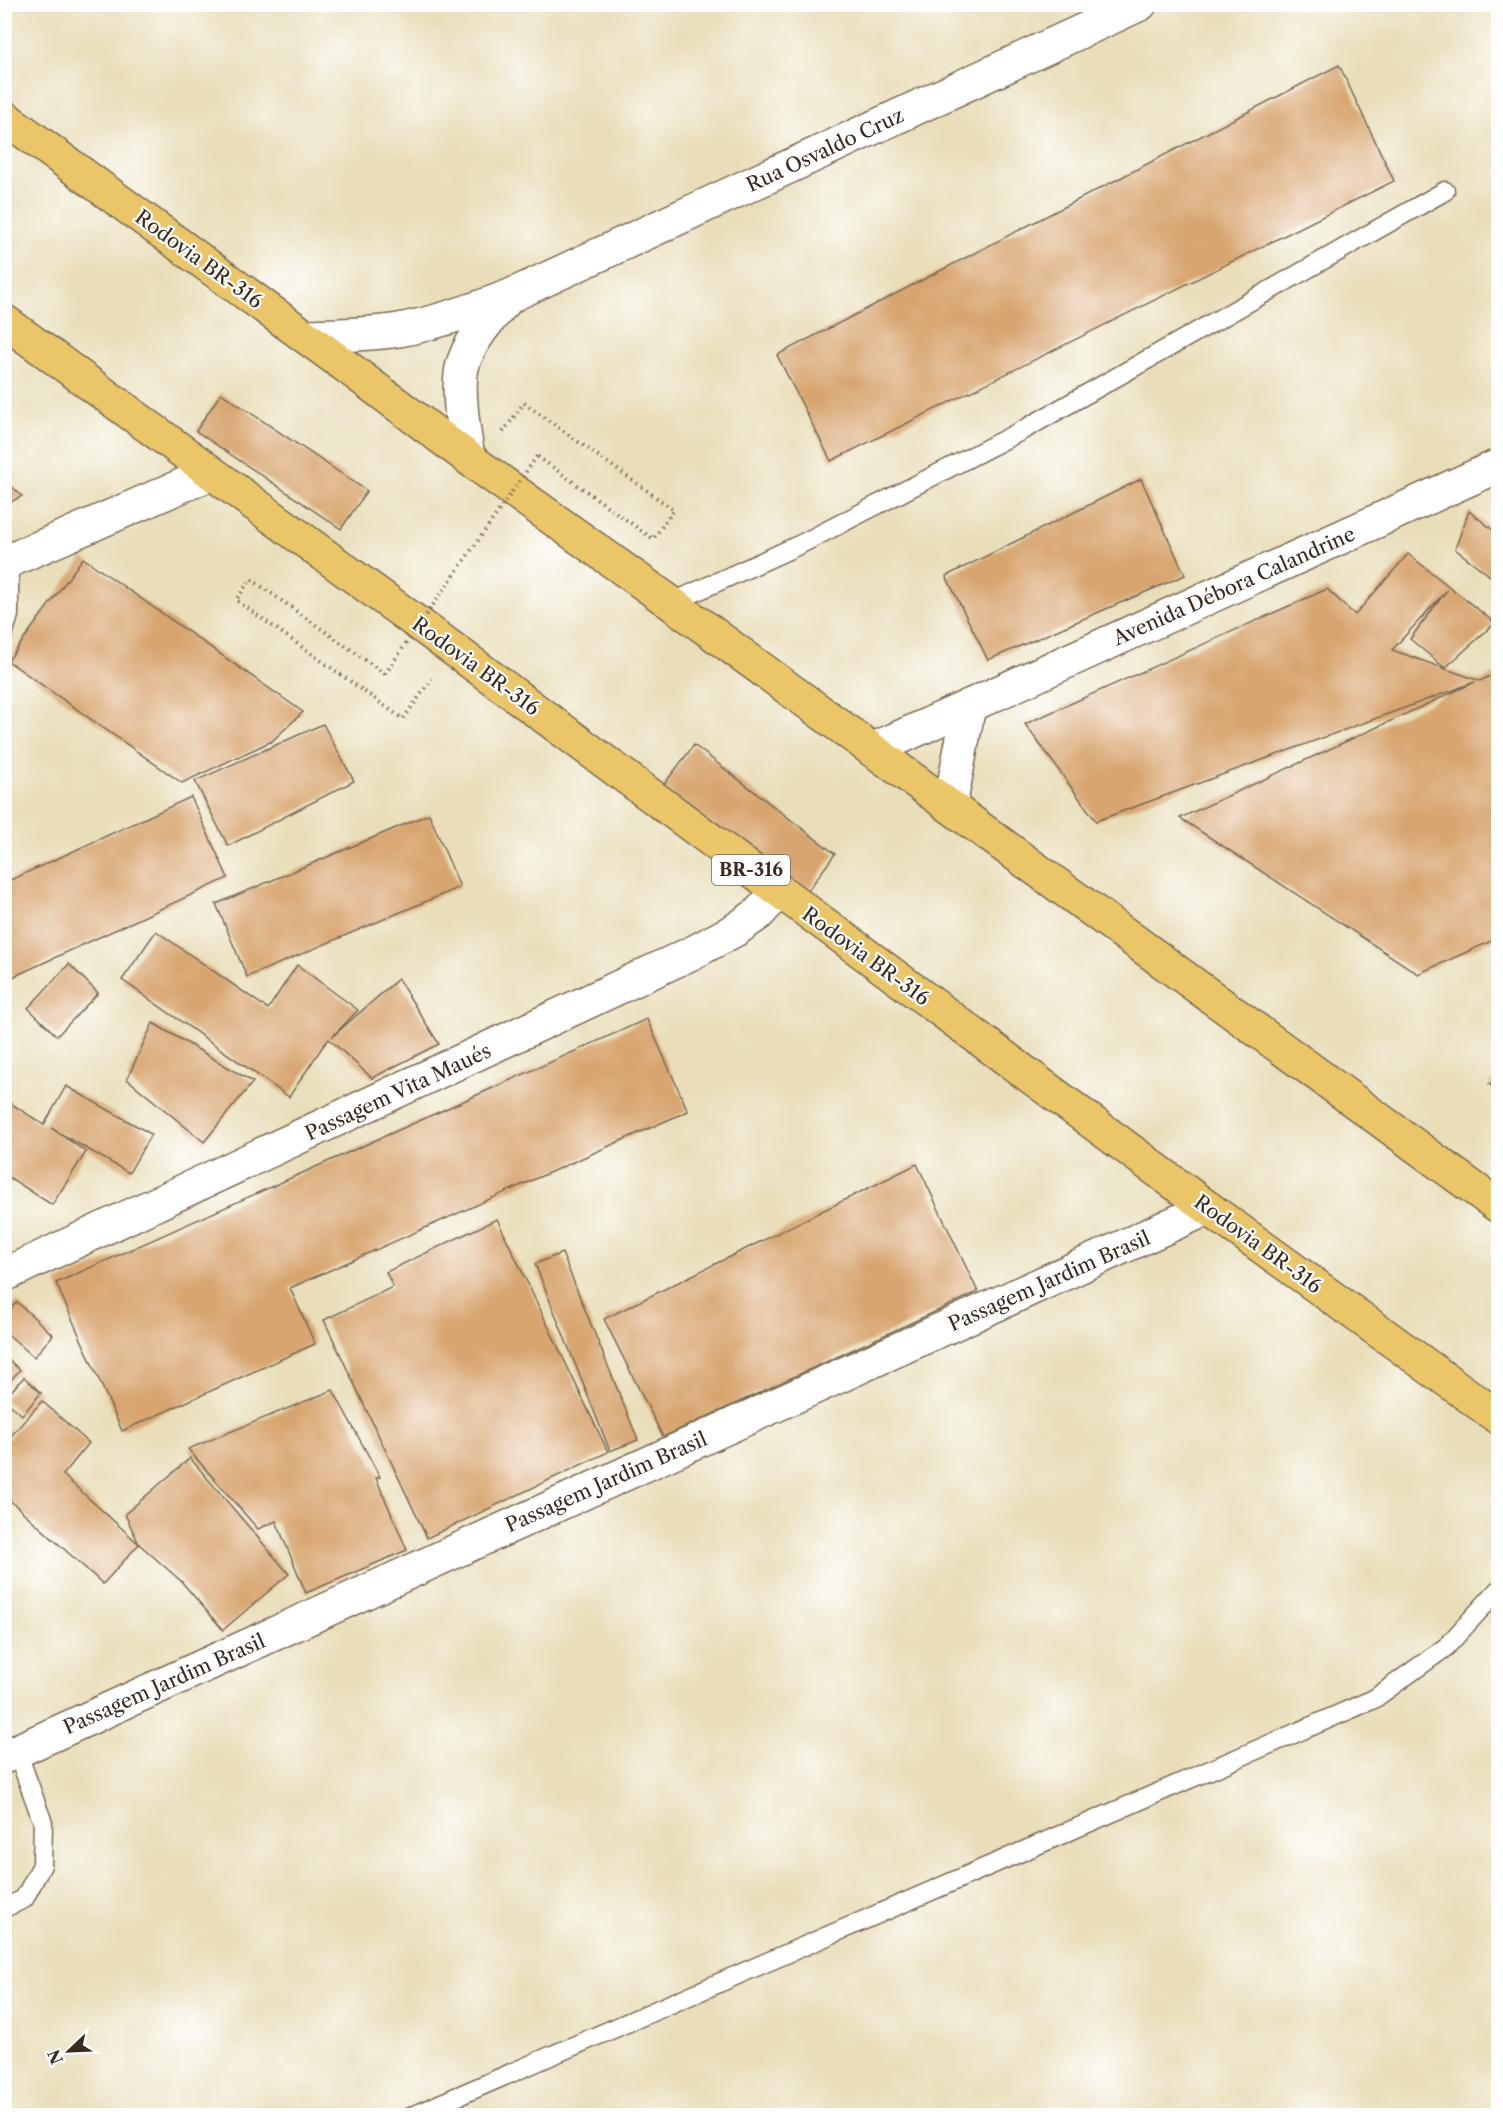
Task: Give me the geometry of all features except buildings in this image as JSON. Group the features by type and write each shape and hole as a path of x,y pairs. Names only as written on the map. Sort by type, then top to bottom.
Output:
{"highway":[{"name":"Rodovia BR-316","path":"4,117 1498,1206"},
{"name":"Rodovia BR-316","path":"4,321 453,649 1208,1208 1498,1417"}],"street":[{"name":"Rua Osvaldo Cruz","path":"305,336 373,333 418,326 478,309 1140,4"},
{"name":"Rua Osvaldo Cruz","path":"474,461 461,418 463,363 475,338 510,296"},
{"name":"Avenida Débora Calandrine","path":"872,750 1498,466"},
{"path":"7,562 211,473"},
{"path":"950,806 969,706"},
{"name":"Passagem Vita Maués","path":"4,1275 684,957 735,930 758,914 779,891"},
{"name":"Passagem Jardim Brasil","path":"11,1754 1208,1208"}],"lane":[{"path":"671,603 801,544 1023,430 1445,191"},
{"path":"4,632 9,615 7,562"},
{"path":"412,2115 1374,1700 1446,1647 1498,1590"},
{"path":"4,1908 24,1899 42,1865 43,1823 11,1754"}],"path":[{"path":"453,649 403,719 236,600 251,579 385,674 537,456 653,539 674,510 524,403 474,461"}]}
